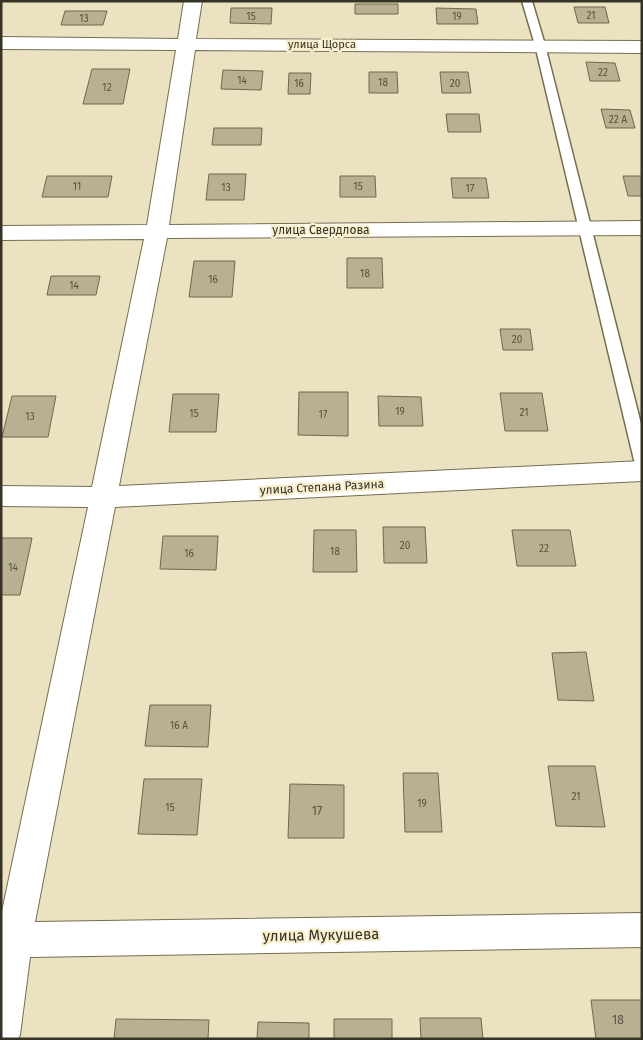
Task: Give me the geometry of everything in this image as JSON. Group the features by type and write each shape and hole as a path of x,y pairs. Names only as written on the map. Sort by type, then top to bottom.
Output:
{"street":[{"path":"1,1035 8,940 104,497 157,231 194,1"},
{"name":"улица Щорса","path":"1,43 642,47"},
{"name":"улица Свердлова","path":"1,233 642,228"},
{"name":"улица Степана Разина","path":"1,496 104,497 642,471"},
{"name":"улица Мукушева","path":"8,940 642,930"}],"lane":[{"path":"527,1 540,45 586,228 642,460"}],"building":[{"path":"355,4 398,4 398,14 355,14"},
{"path":"574,7 605,7 609,23 578,23"},
{"path":"231,8 272,8 271,24 230,23"},
{"path":"436,8 476,9 478,24 437,24"},
{"path":"65,11 107,11 103,25 61,25"},
{"path":"586,62 615,63 620,81 590,81"},
{"path":"92,69 130,69 123,104 83,104"},
{"path":"223,70 263,71 261,90 221,89"},
{"path":"369,72 397,72 398,93 369,93"},
{"path":"440,72 468,72 471,93 442,93"},
{"path":"289,73 311,73 310,94 288,94"},
{"path":"601,109 630,110 635,128 606,128"},
{"path":"446,114 479,114 481,132 448,132"},
{"path":"214,128 262,128 261,145 212,145"},
{"path":"209,174 246,174 244,200 206,200"},
{"path":"47,176 112,176 108,197 42,197"},
{"path":"340,176 375,176 376,197 340,197"},
{"path":"623,176 642,176 642,196 628,196"},
{"path":"451,178 486,178 489,198 453,198"},
{"path":"347,258 382,258 383,288 347,288"},
{"path":"194,261 235,261 232,297 189,297"},
{"path":"51,276 100,276 96,295 47,295"},
{"path":"500,329 530,329 533,350 503,350"},
{"path":"299,392 348,392 348,436 298,435"},
{"path":"500,393 542,393 548,431 505,431"},
{"path":"173,394 219,394 216,432 169,432"},
{"path":"12,396 56,396 48,437 2,437"},
{"path":"378,396 421,397 423,426 379,426"},
{"path":"383,527 425,527 427,563 384,563"},
{"path":"314,530 356,530 357,572 313,572"},
{"path":"512,530 570,530 576,566 517,566"},
{"path":"163,536 218,536 216,570 160,569"},
{"path":"1,538 32,538 20,595 1,595"},
{"path":"586,652 594,701 558,700 552,653"},
{"path":"150,705 211,705 208,747 145,746"},
{"path":"548,766 595,766 605,827 556,826"},
{"path":"403,773 438,773 442,832 405,832"},
{"path":"144,779 202,779 197,835 138,834"},
{"path":"290,784 344,785 344,838 288,838"},
{"path":"591,1000 642,1000 642,1039 596,1039"},
{"path":"420,1018 481,1018 483,1039 421,1039"},
{"path":"116,1019 209,1020 208,1039 114,1039"},
{"path":"334,1019 392,1019 392,1039 334,1039"},
{"path":"258,1022 309,1023 309,1039 257,1039"}]}
